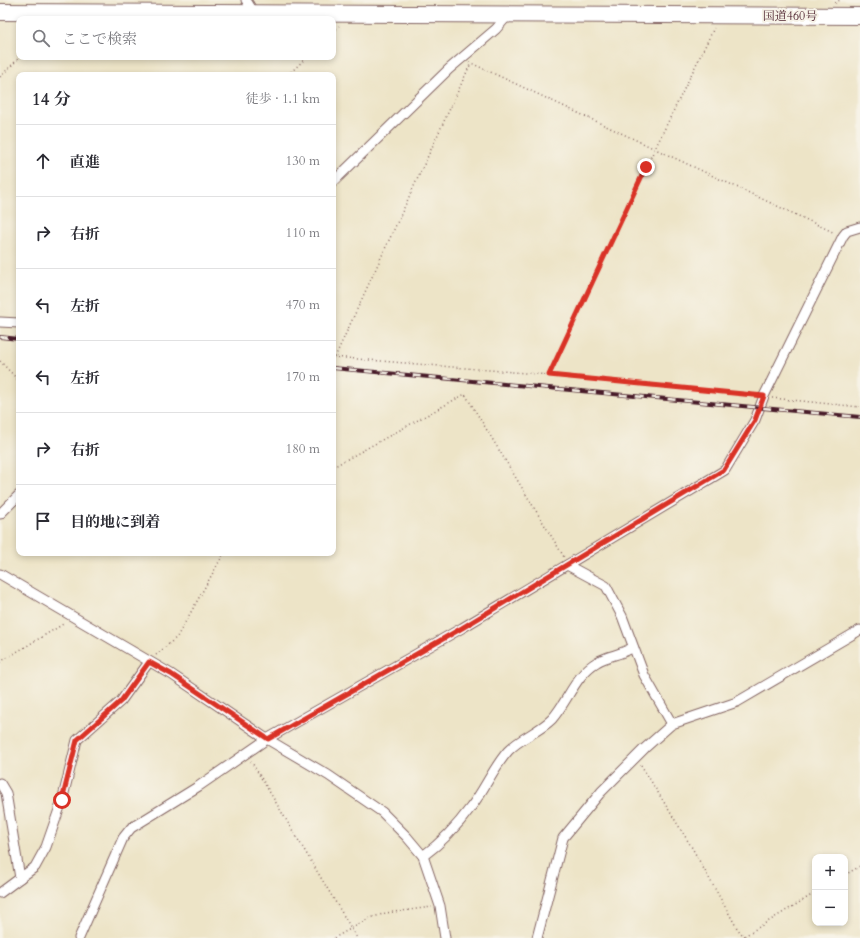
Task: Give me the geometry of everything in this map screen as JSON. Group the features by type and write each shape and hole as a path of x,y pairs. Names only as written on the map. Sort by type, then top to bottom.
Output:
{"highway":[{"name":"国道460号","path":"0,12 250,6 509,14 860,16"}],"street":[{"path":"336,179 461,59 496,29 509,14"},
{"path":"79,938 123,838 131,828 268,739 462,628 724,470 755,420 764,396 842,236 847,231 860,227"},
{"path":"0,322 16,323"},
{"path":"0,514 16,498"},
{"path":"567,564 606,586 622,616 644,675 672,724"},
{"path":"0,574 171,674 268,739 328,775 382,812 423,856 440,906 445,938"},
{"path":"537,938 563,838 600,792 636,756 672,724 736,702 860,630"},
{"path":"423,856 438,845 472,806 499,762 510,749 541,729 552,718 583,674 597,662 626,652 633,647"},
{"path":"0,893 35,867 46,847 62,800 77,740 121,701 149,662"},
{"path":"0,783 6,793 20,878"}],"path":[{"path":"549,375 654,150 720,15"},
{"path":"461,59 654,150 842,236"},
{"path":"0,77 17,60"},
{"path":"291,72 304,60"},
{"path":"336,353 471,64"},
{"path":"336,357 549,375 860,406"},
{"path":"0,361 16,378"},
{"path":"336,465 465,394 567,564"},
{"path":"149,662 177,637 222,556"},
{"path":"0,662 74,618"},
{"path":"247,754 357,938"},
{"path":"636,756 687,839 737,928 745,937"},
{"path":"848,873 860,866"},
{"path":"741,938 812,896"},
{"path":"334,938 351,928 386,913 440,906"}],"railway":[{"path":"0,337 16,339"},
{"path":"336,368 860,417"}],"route":[{"path":"62,800 73,750 77,740 121,701 149,662 171,674 268,739 462,628 724,470 755,420 764,396 549,375 646,167"}]}
